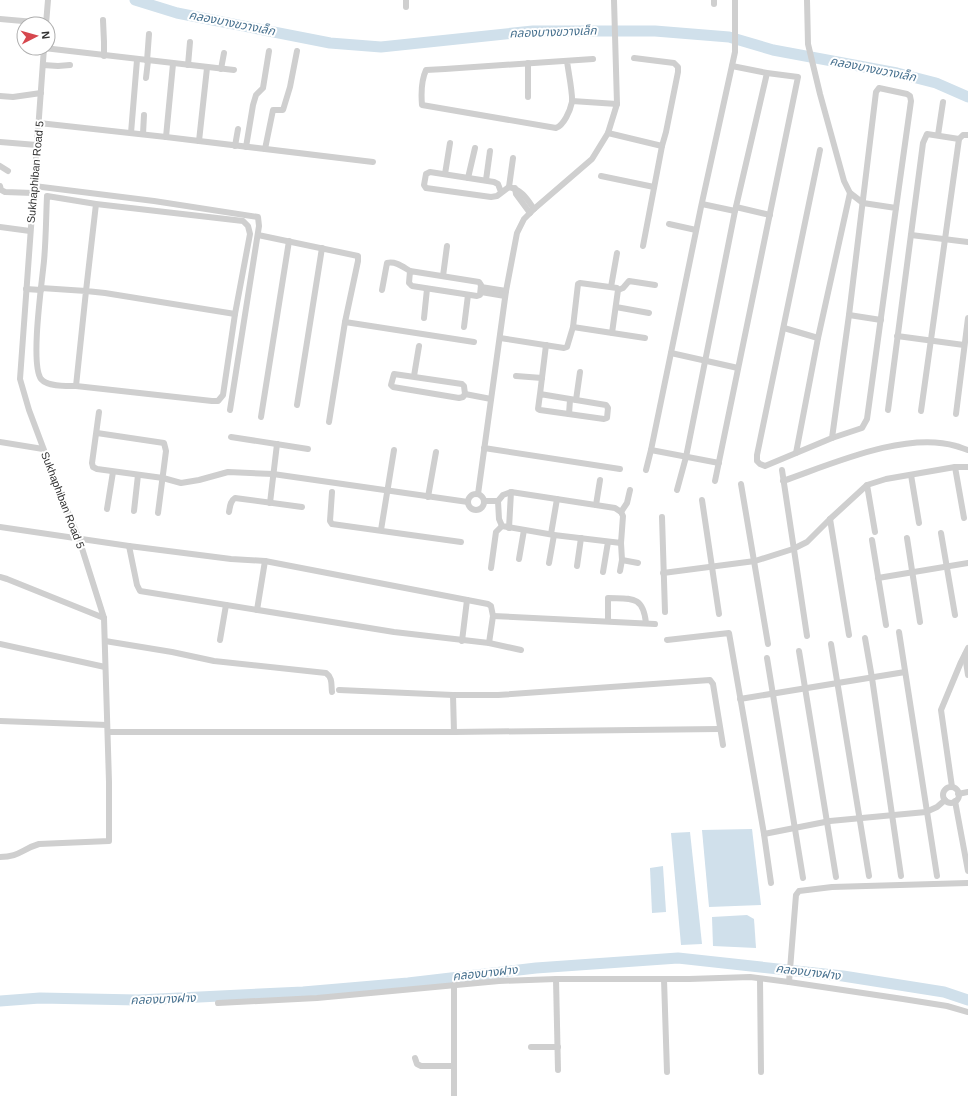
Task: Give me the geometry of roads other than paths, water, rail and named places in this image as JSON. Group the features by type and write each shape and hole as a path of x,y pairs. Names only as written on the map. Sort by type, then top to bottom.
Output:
{"street":[{"path":"47,16 48,0"},
{"path":"406,0 406,7"},
{"path":"478,494 506,293 517,232 524,219 532,211 592,159 608,133 617,104 614,0"},
{"path":"646,470 652,450 696,230 735,52 735,0"},
{"path":"807,0 808,44 844,181 850,193 863,203 896,208"},
{"path":"0,19 16,20"},
{"path":"103,20 104,56"},
{"path":"146,78 149,34"},
{"path":"188,65 190,42"},
{"path":"56,50 234,70"},
{"path":"246,147 253,105 256,95 262,88 269,51"},
{"path":"264,149 273,110 283,110 290,87 297,51"},
{"path":"221,69 224,53"},
{"name":"Sukhaphiban Road 5","path":"0,857 11,857 38,844 109,841 108,732 104,618 79,539 43,448 29,410 20,379 44,56"},
{"path":"634,58 674,63 678,67 643,246"},
{"path":"567,61 572,101 564,122 561,126 556,128 422,105 422,77 426,70 592,59"},
{"path":"131,133 137,60"},
{"path":"528,63 528,97"},
{"path":"43,65 58,66 70,64"},
{"path":"166,137 173,64"},
{"path":"715,481 798,77 732,66"},
{"path":"199,141 207,68"},
{"path":"677,490 686,457 704,361 736,209 767,73"},
{"path":"820,150 757,455 757,461 765,466 832,438 862,428 867,419 911,101 910,96 884,88 879,88 876,92 849,315 832,438"},
{"path":"0,96 13,97 41,93"},
{"path":"572,101 617,104"},
{"path":"938,135 943,102"},
{"path":"143,134 144,115"},
{"path":"39,123 373,162"},
{"path":"236,146 238,130"},
{"path":"608,133 662,146"},
{"path":"888,410 925,135 938,135 959,139"},
{"path":"920,411 959,139 963,135 968,135"},
{"path":"0,142 37,147"},
{"path":"445,174 450,143"},
{"path":"0,146 37,147"},
{"path":"468,178 475,148"},
{"path":"486,180 490,151"},
{"path":"512,188 513,158"},
{"path":"0,166 8,171"},
{"path":"501,192 498,184 486,180 445,174 427,173 424,187 491,197 497,196 501,192 512,188 521,192 532,211"},
{"path":"601,176 654,187"},
{"path":"0,186 5,192 33,193"},
{"path":"34,186 154,201 256,216 259,219 258,235 230,410"},
{"path":"796,453 818,338 850,193"},
{"path":"47,196 96,204 243,221 248,226 250,234 235,314 223,395 218,401 76,386 56,386 42,381 38,373 37,351 41,289 47,196"},
{"path":"76,386 96,204"},
{"path":"702,204 770,215"},
{"path":"669,224 696,230"},
{"path":"0,227 30,232"},
{"path":"258,235 358,256 345,322 329,422"},
{"path":"911,235 968,242"},
{"path":"261,417 289,241"},
{"path":"443,276 447,246"},
{"path":"297,405 322,248"},
{"path":"611,287 617,253"},
{"path":"382,290 387,263 391,262 400,264 410,271 479,282 481,290 479,296 410,285 410,271"},
{"path":"618,290 629,282 655,285"},
{"path":"500,338 564,348 567,347 573,327 578,284 582,283 611,287 617,288 618,290"},
{"path":"26,289 105,293 235,314"},
{"path":"424,318 428,289"},
{"path":"481,290 506,293"},
{"path":"612,333 618,290"},
{"path":"464,326 468,295"},
{"path":"616,307 649,313"},
{"path":"849,315 881,320"},
{"path":"956,414 968,318"},
{"path":"345,322 474,342"},
{"path":"573,327 645,338"},
{"path":"784,328 818,338"},
{"path":"897,336 964,345"},
{"path":"540,394 608,406 607,418 604,419 538,410 546,345"},
{"path":"414,376 419,346"},
{"path":"671,353 738,368"},
{"path":"569,414 580,372"},
{"path":"394,374 414,376 462,384 464,386 465,394 463,397 459,398 391,386 394,374"},
{"path":"516,376 542,378"},
{"path":"465,394 491,399"},
{"path":"99,412 92,463 93,467 97,470 163,478 181,483 228,472 273,474 468,502"},
{"path":"97,433 164,443 166,451 158,513"},
{"path":"231,438 308,449"},
{"path":"0,442 43,448"},
{"path":"783,481 852,457 887,447 920,443 956,446 968,450"},
{"path":"270,503 277,444"},
{"path":"484,448 620,469"},
{"path":"381,530 394,450"},
{"path":"652,450 719,463"},
{"path":"428,497 436,452"},
{"path":"664,573 755,561 793,549 807,542 867,485 886,479 955,467 968,467"},
{"path":"955,467 964,518"},
{"path":"782,470 807,636"},
{"path":"107,509 113,472"},
{"path":"134,511 138,475"},
{"path":"910,475 919,523"},
{"path":"596,505 600,480"},
{"path":"741,484 768,644"},
{"path":"867,485 875,532"},
{"path":"621,512 627,503 630,490"},
{"path":"332,492 331,523 461,542"},
{"path":"509,528 511,492"},
{"path":"502,526 499,519 498,501 503,495 511,492 615,508 621,512 623,520 621,543 622,560 620,571"},
{"path":"468,502 471,495 478,494 484,501"},
{"path":"230,512 232,499 236,498 302,507"},
{"path":"549,563 557,499"},
{"path":"702,500 719,614"},
{"path":"484,501 498,501"},
{"path":"468,502 472,509 477,510 482,507 484,501"},
{"path":"662,518 665,612"},
{"path":"830,519 849,635"},
{"path":"502,526 621,543"},
{"path":"491,568 496,532 502,526"},
{"path":"0,527 129,546 231,559 265,561 488,604 491,606 493,616 489,643"},
{"path":"519,559 524,530"},
{"path":"941,534 954,615"},
{"path":"577,566 581,538"},
{"path":"907,538 920,622"},
{"path":"872,540 886,625"},
{"path":"603,572 608,542"},
{"path":"129,546 137,585 140,591 394,632 489,643 521,650"},
{"path":"622,560 638,563"},
{"path":"257,610 265,561"},
{"path":"878,578 968,563"},
{"path":"0,577 104,618"},
{"path":"608,621 608,598 632,599 637,601 642,607 646,623"},
{"path":"462,641 467,600"},
{"path":"220,640 226,605"},
{"path":"493,616 655,624"},
{"path":"899,632 937,876"},
{"path":"667,640 729,633 764,834 771,883"},
{"path":"865,638 901,876"},
{"path":"105,641 172,652 214,662 326,673 330,676 332,692"},
{"path":"0,644 105,667"},
{"path":"832,644 869,876"},
{"path":"968,648 941,710 952,787 956,789 958,794 958,798 955,801 968,871"},
{"path":"799,651 836,877"},
{"path":"965,655 968,675"},
{"path":"767,658 803,878"},
{"path":"740,699 905,672"},
{"path":"339,690 453,695 532,694 710,680 713,684 723,745"},
{"path":"453,695 454,732"},
{"path":"0,720 107,725"},
{"path":"108,732 454,732 720,729"},
{"path":"945,800 943,795 945,790 952,787"},
{"path":"958,794 968,792"},
{"path":"764,834 827,822 926,812 937,807 945,800"},
{"path":"945,800 951,802 955,801"},
{"path":"789,982 796,895 801,890 832,886 968,883"},
{"path":"218,1003 317,998 499,981 741,977 789,982 947,1006 968,1012"},
{"path":"760,978 761,1072"},
{"path":"556,979 558,1070"},
{"path":"664,979 667,1072"},
{"path":"454,985 454,1096"},
{"path":"531,1047 558,1047"},
{"path":"415,1058 417,1064 421,1066 454,1066"}],"waterway":[{"name":"คลองบางขวางเล็ก","path":"135,0 177,13 330,43 381,47 533,31 655,31 729,37 773,50 897,73 936,83 968,97"},
{"name":"คลองบางฝาง","path":"0,1001 40,998 138,1000 303,992 408,983 536,968 678,958 843,976 944,992 968,1000"}]}
